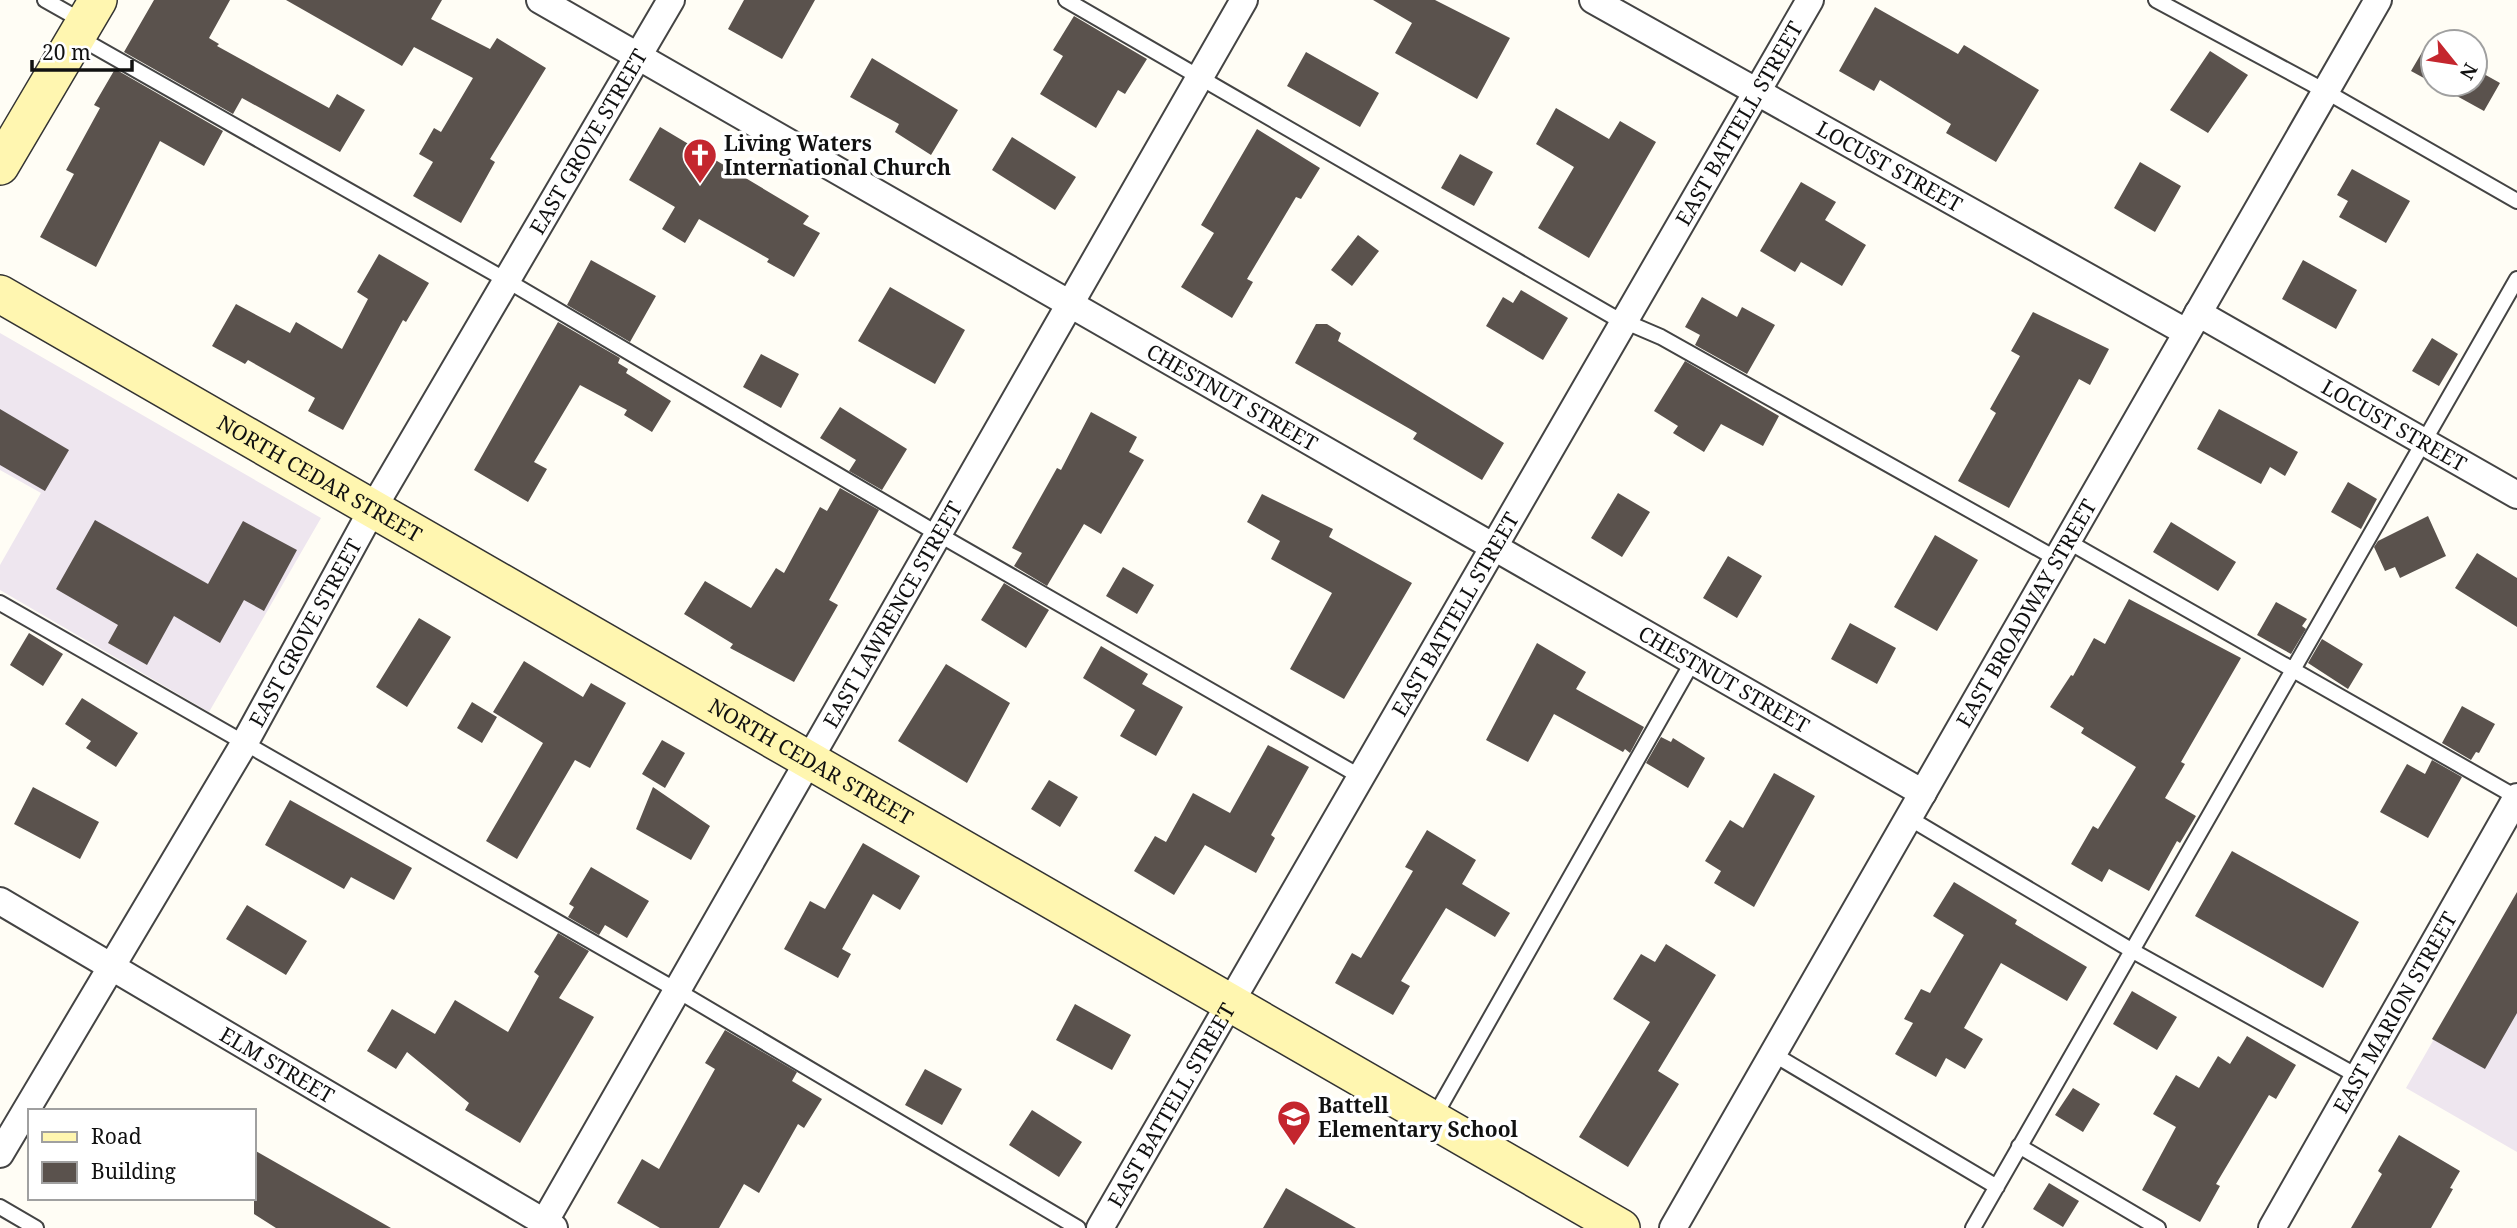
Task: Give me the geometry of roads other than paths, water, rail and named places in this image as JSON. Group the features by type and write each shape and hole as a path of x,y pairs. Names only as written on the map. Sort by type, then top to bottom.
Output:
{"street":[{"name":"CHESTNUT STREET","path":"540,0 1923,793"},
{"name":"EAST GROVE STREET","path":"0,1154 244,744 372,510 671,0"},
{"name":"EAST LAWRENCE STREET","path":"546,1226 808,761 1244,0"},
{"name":"LOCUST STREET","path":"1593,0 1755,92 2192,323 2425,442 2517,495"},
{"name":"EAST BATTELL STREET","path":"1100,1228 1810,0"},
{"name":"EAST BROADWAY STREET","path":"1673,1228 2378,0"},
{"path":"0,166 86,19"},
{"name":"NORTH CEDAR STREET","path":"0,294 1621,1228"},
{"name":"EAST MARION STREET","path":"2272,1228 2517,797"},
{"name":"ELM STREET","path":"0,901 114,966 546,1226"}],"lane":[{"path":"45,0 86,19 506,280 938,534 1361,777"},
{"path":"1066,0 1623,321 1661,337 2292,672 2517,797"},
{"path":"2156,0 2325,91 2517,201"},
{"path":"1973,1228 2517,279"},
{"path":"0,603 678,991 1078,1228"},
{"path":"1433,1120 1693,661"},
{"path":"1909,818 2131,950 2359,1077"},
{"path":"1773,1054 1997,1187"},
{"path":"2019,1146 2158,1228"},
{"path":"0,1207 36,1228"}],"place":[{"name":"Living Waters International Church","path":"700,185"},
{"name":"Battell Elementary School","path":"1294,1147"}]}
